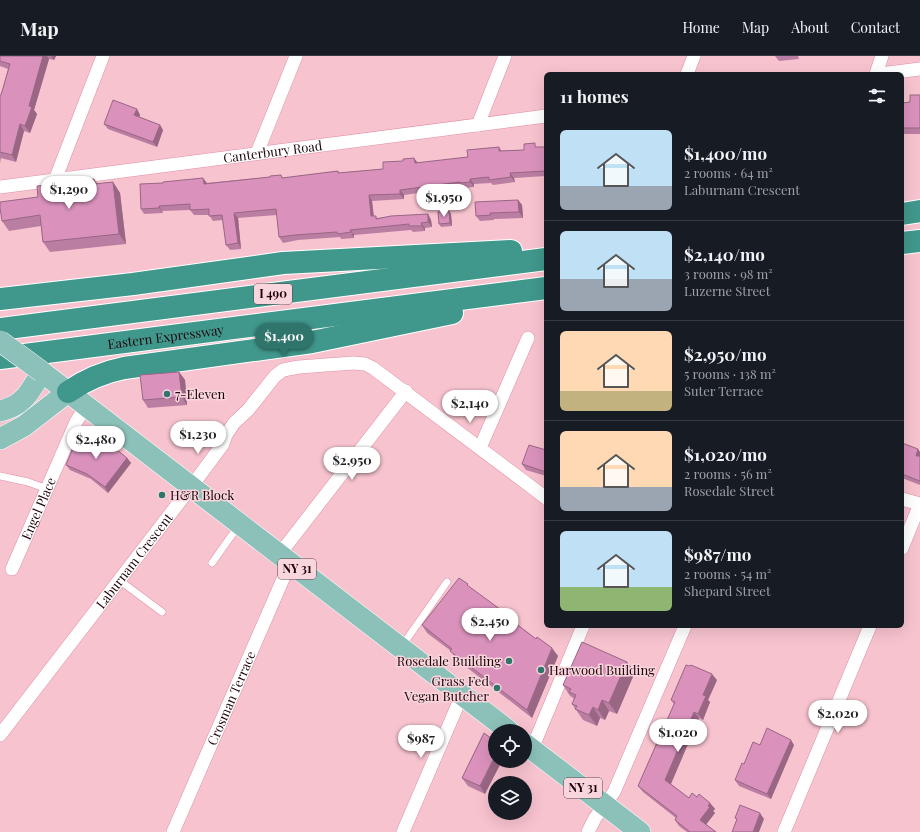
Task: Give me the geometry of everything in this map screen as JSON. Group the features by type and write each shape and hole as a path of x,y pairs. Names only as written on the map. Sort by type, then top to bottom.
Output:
{"highway":[{"path":"904,214 920,212"},
{"path":"904,244 920,241"},
{"path":"904,244 920,245"},
{"path":"0,299 133,284 283,263 544,249"},
{"name":"I 490","path":"0,328 544,259"},
{"name":"Eastern Expressway","path":"0,358 544,288"},
{"path":"68,392 87,380 124,368 271,349 325,340 544,293"}],"main road":[{"name":"NY 31","path":"0,340 500,724"},
{"path":"0,411 11,408 21,402 42,372"},
{"path":"0,439 18,430 68,392"},
{"name":"NY 31","path":"532,749 640,832"}],"street":[{"path":"55,180 103,56"},
{"path":"257,153 296,56"},
{"path":"478,125 505,56"},
{"path":"688,72 694,56"},
{"path":"877,72 882,56"},
{"path":"896,72 920,69"},
{"name":"Canterbury Road","path":"0,187 544,116"},
{"path":"480,448 528,338"},
{"name":"Laburnam Crescent","path":"0,735 223,444 226,435 234,423 248,410 272,380 283,370 293,367 353,363 365,364 378,370 544,496"},
{"name":"Crosman Terrace","path":"173,832 284,559 406,392"},
{"name":"Engel Place","path":"12,569 76,422 86,406"},
{"path":"904,500 920,504 904,543"},
{"path":"532,740 582,628"},
{"path":"588,832 604,805 614,792 684,628"},
{"path":"784,832 869,628"},
{"path":"403,832 462,695"}],"lane":[{"path":"0,476 28,482 46,490"},
{"path":"212,563 239,525"},
{"path":"119,580 162,612"},
{"path":"400,648 447,582"}],"building":[{"path":"0,56 43,56 29,106 32,107 25,126 20,124 12,155 0,152 0,95 10,64 0,61"},
{"path":"910,95 920,95 920,128 904,128 904,103 910,102"},
{"path":"113,100 137,109 134,115 160,125 153,142 104,124"},
{"path":"535,143 535,147 544,147 544,171 510,173 511,177 489,180 489,177 470,179 470,182 400,190 400,194 369,195 371,216 376,216 376,219 391,216 428,214 428,222 421,223 422,226 409,226 409,224 350,230 351,232 338,234 337,232 279,237 276,209 234,213 238,243 226,245 222,215 209,216 209,209 190,210 190,204 141,209 140,184 203,178 204,184 281,175 282,178 338,171 338,173 383,169 383,162 403,161 403,159 414,158 415,163 468,157 467,150 499,147 499,151 524,150 524,144"},
{"path":"94,179 94,184 113,182 119,234 43,242 40,215 2,221 0,202 38,197 37,186"},
{"path":"518,200 519,212 490,213 491,215 476,216 475,202"},
{"path":"449,211 450,223 439,224 438,212"},
{"path":"179,372 182,397 143,400 140,375"},
{"path":"78,436 100,445 103,439 127,458 105,487 87,474 66,465"},
{"path":"904,444 918,449 916,456 920,456 920,481 904,475"},
{"path":"529,445 544,449 544,471 522,464"},
{"path":"459,578 508,615 507,617 536,639 537,637 552,648 527,710 450,651 452,649 422,625"},
{"path":"582,642 627,662 609,703 602,700 598,710 593,707 589,715 575,709 577,706 572,704 576,695 569,692 571,689 563,685"},
{"path":"686,665 691,665 712,674 703,695 706,696 698,714 694,712 665,780 689,798 692,793 697,797 699,794 710,803 708,806 710,807 700,820 716,832 690,832 675,820 677,816 638,786 675,702 671,700"},
{"path":"767,728 791,740 767,794 735,780 742,763 744,764 753,742 760,745"},
{"path":"484,733 488,736 489,768 480,786 462,778"},
{"path":"740,805 760,813 753,832 732,832"}],"place":[{"name":"7-Eleven","path":"167,394"},
{"name":"H&R Block","path":"162,495"},
{"name":"Rosedale Building","path":"509,661"},
{"name":"Harwood Building","path":"541,670"},
{"name":"Grass Fed Vegan Butcher","path":"497,688"}]}
